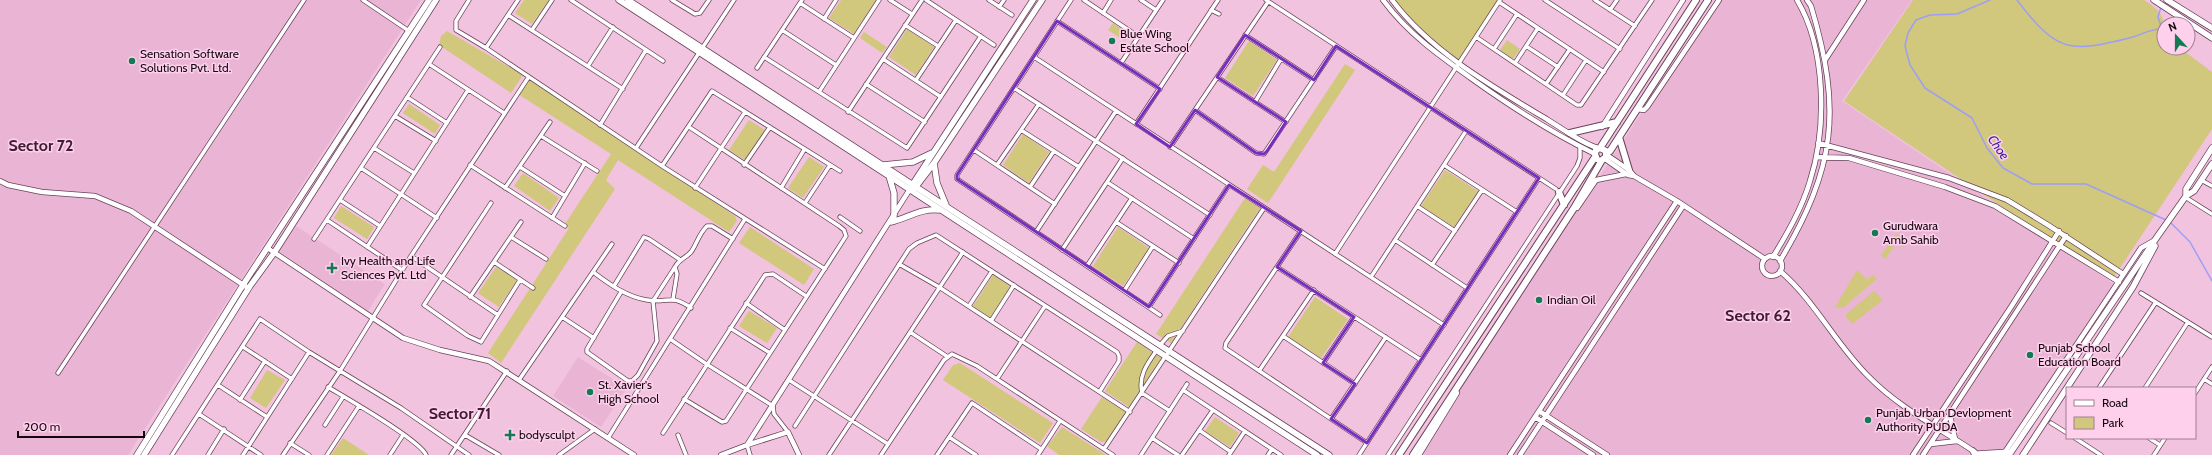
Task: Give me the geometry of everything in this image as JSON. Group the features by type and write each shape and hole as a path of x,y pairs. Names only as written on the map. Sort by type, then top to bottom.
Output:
{"main road":[{"path":"271,251 429,0"},
{"path":"137,455 436,0"},
{"path":"618,0 702,50 883,165 941,210 1329,455"},
{"path":"628,0 889,176 948,208 1158,348"},
{"path":"912,189 935,151 1034,0"},
{"path":"912,189 934,164 1042,0"},
{"path":"1399,455 1564,206 1597,152 1696,0"},
{"path":"1416,454 1575,209 1605,156 1610,151 1708,0"},
{"path":"2154,0 2212,38"},
{"path":"2167,0 2212,28"},
{"path":"2170,10 2174,4"},
{"path":"1570,133 1602,127 1617,121"},
{"path":"1619,137 1628,172"},
{"path":"2186,196 2186,189 2212,148"},
{"path":"1597,152 1605,149 1605,156"},
{"path":"883,165 914,162 935,151"},
{"path":"1597,152 1605,156"},
{"path":"934,164 937,183 948,208"},
{"path":"1976,454 2009,453 2156,238 2186,196 2194,191 2212,164"},
{"path":"889,176 894,193 894,216"},
{"path":"1558,190 1564,206"},
{"path":"891,222 905,219 920,211 941,210"},
{"path":"2068,387 2133,287 2158,241 2156,238"},
{"path":"144,455 246,287"},
{"path":"1168,354 1317,455"},
{"path":"2023,455 2066,389"},
{"path":"1416,454 1423,449"}],"street":[{"path":"58,372 304,0"},
{"path":"363,0 409,31"},
{"path":"469,0 456,21 454,28 696,188 825,268"},
{"path":"486,48 518,0"},
{"path":"532,30 552,0"},
{"path":"570,0 614,27 663,61"},
{"path":"672,0 695,14 700,13 709,0"},
{"path":"636,148 734,0"},
{"path":"824,19 836,0"},
{"path":"818,92 879,0"},
{"path":"890,0 912,14"},
{"path":"848,112 922,0"},
{"path":"926,0 994,45"},
{"path":"989,0 1012,15"},
{"path":"1000,7 1004,0"},
{"path":"1071,0 957,174 957,179 1160,315"},
{"path":"1084,0 1139,37"},
{"path":"1103,13 1111,0"},
{"path":"1141,0 1156,10"},
{"path":"1121,63 1163,0"},
{"path":"1136,124 1218,0"},
{"path":"1383,0 1410,32 1456,68 1530,118 1580,147 1597,152"},
{"path":"1392,0 1424,35 1460,62 1597,152"},
{"path":"1545,0 1620,49"},
{"path":"1595,0 1635,26"},
{"path":"1610,10 1617,0"},
{"path":"1476,37 1576,104 1581,105 1652,0"},
{"path":"1602,127 1683,0"},
{"path":"1637,109 1644,110 1648,107 1719,0"},
{"path":"1780,271 1773,276 1765,273 1762,264 1765,259 1773,256 1803,202 1816,157 1822,108 1818,60 1805,16 1797,0"},
{"path":"1807,0 1811,6 1825,60 1831,119 1826,157 1807,212 1780,261 1780,271 1813,304 1850,356 1868,376 1888,394 1976,454"},
{"path":"1825,60 1864,0"},
{"path":"757,68 801,1 824,19 854,38"},
{"path":"1170,147 1267,1 1558,190"},
{"path":"1335,254 1500,1 1604,72"},
{"path":"1212,10 1219,14"},
{"path":"508,14 623,90"},
{"path":"1494,49 1517,14"},
{"path":"916,80 956,20"},
{"path":"1057,21 1160,89"},
{"path":"905,25 938,46"},
{"path":"588,66 614,27"},
{"path":"1515,63 1538,28"},
{"path":"782,30 836,65"},
{"path":"1245,35 1314,80"},
{"path":"764,57 904,148 909,147 981,36"},
{"path":"1195,110 1259,155 1264,154 1336,46"},
{"path":"1526,46 1558,67"},
{"path":"314,240 440,47"},
{"path":"1546,84 1570,49"},
{"path":"600,125 623,90 646,50"},
{"path":"1034,57 1444,325"},
{"path":"1255,102 1281,58"},
{"path":"883,59 941,97"},
{"path":"1563,95 1586,60"},
{"path":"429,64 504,113"},
{"path":"1217,77 1286,122"},
{"path":"283,455 340,371 402,270 528,78"},
{"path":"866,84 925,122"},
{"path":"1014,88 1210,215"},
{"path":"367,247 468,90"},
{"path":"662,166 712,91 804,150 840,171"},
{"path":"407,97 447,123"},
{"path":"997,165 1039,104"},
{"path":"1036,232 1116,111"},
{"path":"696,188 745,112"},
{"path":"395,116 436,141"},
{"path":"505,188 550,122"},
{"path":"689,127 744,165 805,203 844,230 846,233"},
{"path":"744,165 770,128"},
{"path":"1022,130 1079,167"},
{"path":"1371,277 1466,131"},
{"path":"541,136 597,171"},
{"path":"1818,143 1949,178 2011,202 2059,231 2123,274"},
{"path":"1388,455 1558,190 1579,162 1580,147"},
{"path":"374,148 414,173"},
{"path":"781,188 804,150"},
{"path":"974,150 1055,204"},
{"path":"1030,187 1054,151"},
{"path":"1605,156 1765,259"},
{"path":"1816,157 1850,158 1945,186 1999,208 2119,282"},
{"path":"1062,250 1122,158"},
{"path":"552,218 585,163"},
{"path":"470,165 565,226"},
{"path":"805,203 830,165"},
{"path":"1444,165 1517,212"},
{"path":"520,167 565,196"},
{"path":"361,168 437,218"},
{"path":"1423,449 1469,373 1575,209 1596,180 1628,172"},
{"path":"1359,455 1539,178"},
{"path":"2201,180 2212,186"},
{"path":"0,181 8,185 42,192 95,196 131,211 246,287"},
{"path":"1107,182 1194,239"},
{"path":"1149,308 1229,185"},
{"path":"750,455 747,445 912,189"},
{"path":"1432,265 1482,190"},
{"path":"2186,196 2212,214"},
{"path":"1087,266 1132,198"},
{"path":"340,200 380,226"},
{"path":"1510,455 1677,201"},
{"path":"492,203 424,305 468,336 481,342 520,280"},
{"path":"1418,206 1455,231"},
{"path":"1520,455 1683,206"},
{"path":"1104,450 1264,208"},
{"path":"840,217 860,231"},
{"path":"608,438 691,308 745,219"},
{"path":"326,220 402,270"},
{"path":"470,297 521,222"},
{"path":"1116,222 1179,263"},
{"path":"684,399 724,422 844,240 846,233 852,225"},
{"path":"621,292 587,349 588,354 632,381 638,375 657,341 652,301 679,259 690,253 696,241 707,226 712,226 733,239"},
{"path":"1914,455 2012,307 2059,231"},
{"path":"1301,232 1225,346 1227,351 1367,443"},
{"path":"795,426 912,246 936,235 1014,285 1119,356 1119,361 1100,391"},
{"path":"1923,455 2048,266 2066,236"},
{"path":"511,237 546,259"},
{"path":"614,286 644,238 647,237 679,259"},
{"path":"2009,453 2123,274 2143,245 2156,238"},
{"path":"1395,240 1467,288"},
{"path":"520,380 612,244"},
{"path":"1124,291 1153,246"},
{"path":"271,251 371,319 403,338 489,361 507,371 634,455"},
{"path":"829,455 963,252"},
{"path":"411,256 498,315"},
{"path":"1773,256 1780,261"},
{"path":"2041,261 2048,266"},
{"path":"494,262 533,288"},
{"path":"899,264 969,306 1130,412"},
{"path":"673,299 677,274 675,267"},
{"path":"1277,267 1421,360"},
{"path":"969,306 992,271"},
{"path":"593,272 621,292 652,301 673,299 691,308"},
{"path":"663,433 765,275 770,274 806,296"},
{"path":"991,321 1014,285"},
{"path":"1259,371 1314,290"},
{"path":"2141,293 2212,337"},
{"path":"2100,387 2156,302"},
{"path":"746,303 785,330"},
{"path":"997,379 1045,306"},
{"path":"2012,307 2018,311"},
{"path":"562,316 594,338"},
{"path":"1323,363 1354,317"},
{"path":"175,454 260,319 309,352 457,445 469,455"},
{"path":"2146,387 2188,322"},
{"path":"730,328 770,353"},
{"path":"1170,411 1142,393 1140,385 1143,370 1158,348 1168,336 1183,331"},
{"path":"910,332 948,357"},
{"path":"1590,333 1598,336"},
{"path":"1283,336 1355,384"},
{"path":"1331,419 1386,337"},
{"path":"670,339 772,406 774,414 788,432 799,455"},
{"path":"243,347 292,379"},
{"path":"243,455 309,352"},
{"path":"1981,354 1987,358"},
{"path":"881,455 916,399 948,357 955,355 977,366 1113,455"},
{"path":"240,400 265,361"},
{"path":"2196,391 2212,367"},
{"path":"451,455 507,371"},
{"path":"2204,379 2212,384"},
{"path":"789,380 814,398 852,420 888,444"},
{"path":"1141,455 1187,384"},
{"path":"218,385 267,417"},
{"path":"328,387 404,435 422,448 426,455"},
{"path":"1183,390 1281,455"},
{"path":"326,425 343,397"},
{"path":"937,455 972,403 1042,450"},
{"path":"327,455 359,406"},
{"path":"1182,455 1213,410"},
{"path":"1539,411 1607,455"},
{"path":"199,414 224,429 261,455"},
{"path":"1950,415 1956,440"},
{"path":"1535,417 1593,455"},
{"path":"1038,455 1060,421"},
{"path":"2051,423 2066,432"},
{"path":"208,455 224,429"},
{"path":"559,455 595,429"},
{"path":"1199,430 1230,453 1245,431"},
{"path":"721,455 788,432"},
{"path":"390,455 404,435"},
{"path":"465,435 499,455"},
{"path":"678,435 686,455"},
{"path":"949,437 976,455"},
{"path":"1152,438 1178,455"},
{"path":"2077,439 2101,455"},
{"path":"2151,439 2160,445"},
{"path":"2154,455 2164,439"},
{"path":"1931,444 1956,440"},
{"path":"290,443 308,455"},
{"path":"1268,455 1272,449"}],"highlighted area":[{"path":"1057,21 1160,89 1136,124 1170,147 1195,110 1256,153 1264,154 1267,151 1286,122 1217,77 1245,35 1314,80 1336,46 1539,178 1367,443 1331,419 1355,384 1323,363 1354,317 1277,267 1301,231 1229,185 1149,307 957,179 957,175"}],"shaded area":[{"name":"Sector 72","path":"0,0 421,0 128,455 0,455"},
{"name":"Sector 62","path":"1716,0 1912,0 1842,101 2114,284 2003,455 1416,455"},
{"name":"Ivy Health and Life Sciences Pvt. Ltd","path":"296,226 385,284 368,311 279,251"},
{"name":"St. Xavier's High School","path":"578,357 627,388 601,427 553,396"}],"green space":[{"path":"524,0 549,0 532,24 515,13"},
{"path":"841,0 876,0 854,34 829,18"},
{"path":"1392,0 1500,0 1460,62 1424,35"},
{"path":"1913,0 2144,0 2152,5 2161,16 2156,16 2156,56 2191,56 2212,72 2212,129 2112,280 1844,101"},
{"path":"1113,23 1130,35 1125,41 1108,30"},
{"path":"907,29 934,47 916,75 889,57"},
{"path":"447,31 523,75 511,93 439,45 441,36"},
{"path":"864,32 887,47 882,53 860,38"},
{"path":"1507,40 1520,49 1513,59 1500,50"},
{"path":"1249,41 1277,60 1253,96 1225,78"},
{"path":"1345,64 1355,70 1268,203 1247,189 1263,165 1274,172"},
{"path":"529,78 735,216 737,221 729,232 618,160 606,180 615,189 501,363 488,353 569,228 565,224 611,154 518,94"},
{"path":"409,104 440,125 435,134 403,113"},
{"path":"749,120 768,132 749,162 729,150"},
{"path":"1023,134 1049,152 1029,183 1003,165"},
{"path":"809,157 824,167 803,198 788,188"},
{"path":"1445,170 1478,191 1454,227 1421,206"},
{"path":"523,173 559,198 550,211 514,186"},
{"path":"1245,198 1260,208 1171,343 1156,334"},
{"path":"341,206 374,227 367,239 334,218"},
{"path":"750,227 814,269 804,285 739,243"},
{"path":"1118,227 1149,248 1123,286 1093,266"},
{"path":"1897,233 1907,244 1902,247 1897,243 1885,259 1881,255"},
{"path":"496,267 517,280 499,307 478,293"},
{"path":"1857,270 1867,279 1873,275 1877,279 1843,308 1835,307"},
{"path":"993,275 1011,287 990,318 973,306"},
{"path":"1874,291 1883,300 1852,324 1845,315"},
{"path":"1315,297 1348,319 1321,358 1288,337"},
{"path":"749,311 777,328 767,343 739,326"},
{"path":"1137,342 1161,358 1129,407 1105,391"},
{"path":"960,363 1053,423 1040,443 943,380 953,365"},
{"path":"267,370 285,380 266,408 250,398"},
{"path":"1102,397 1126,412 1107,441 1101,442 1081,429"},
{"path":"1215,417 1239,433 1230,447 1205,431"},
{"path":"1062,427 1106,455 1059,455 1047,446"},
{"path":"343,438 369,455 331,455"}],"waterway":[{"name":"Choe","path":"1990,0 1957,14 1930,15 1916,20 1908,33 1905,46 1910,65 1925,88 1972,118 1987,148 2003,168 2032,184 2086,184 2166,220"},
{"name":"Choe","path":"2017,0 2031,18 2055,40 2067,45 2079,47 2094,46 2133,37 2151,30 2162,29 2158,17 2161,7"},
{"name":"Choe","path":"2170,222 2190,242 2212,281"}],"place":[{"name":"Blue Wing Estate School","path":"1112,41"},
{"name":"Sensation Software Solutions Pvt. Ltd.","path":"132,61"},
{"name":"Gurudwara Amb Sahib","path":"1875,233"},
{"name":"Ivy Health and Life Sciences Pvt. Ltd","path":"332,268"},
{"name":"Indian Oil","path":"1539,300"},
{"name":"Punjab School Education Board","path":"2030,355"},
{"name":"St. Xavier's High School","path":"590,392"},
{"name":"Punjab Urban Devlopment Authority PUDA","path":"1868,420"},
{"name":"bodysculpt","path":"510,435"}],"district":[{"name":"Sector 72","path":"41,145"},
{"name":"Sector 62","path":"1758,315"},
{"name":"Sector 71","path":"460,413"}]}
